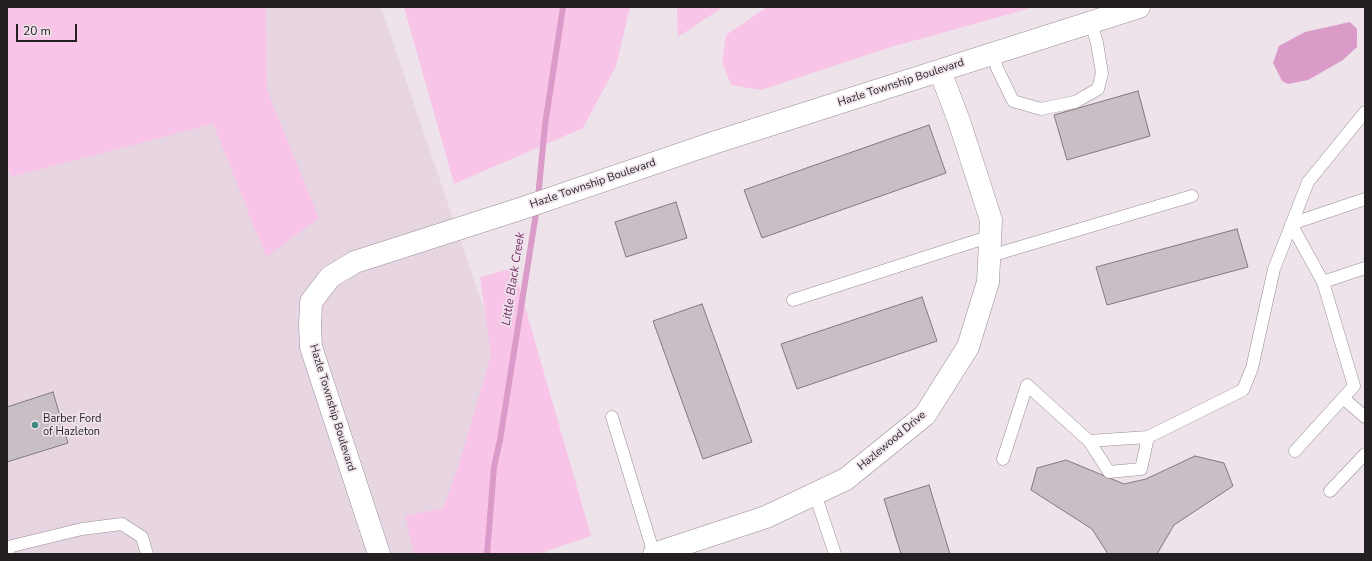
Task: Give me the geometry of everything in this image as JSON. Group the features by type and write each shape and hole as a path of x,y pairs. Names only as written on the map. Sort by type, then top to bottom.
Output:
{"street":[{"name":"Hazle Township Boulevard","path":"379,554 311,347 311,302 330,277 355,262 523,208 716,142 1139,7"},
{"name":"Hazlewood Drive","path":"654,554 766,517 846,480 925,415 968,347 988,282 991,220 959,121 940,71"}],"lane":[{"path":"993,53 997,68 1013,101 1041,109 1075,102 1098,88 1102,73 1097,43 1091,22"},
{"path":"1089,441 1148,437 1243,390 1252,368 1274,269 1308,182 1365,112"},
{"path":"793,300 990,246 1192,196"},
{"path":"1291,224 1365,199"},
{"path":"1291,224 1323,282 1354,386 1295,450"},
{"path":"1323,282 1365,268"},
{"path":"1003,459 1027,385 1089,441 1109,472 1141,469 1148,437"},
{"path":"1343,398 1365,417"},
{"path":"612,417 654,554"},
{"path":"1330,491 1365,454"},
{"path":"815,494 835,554"},
{"path":"9,547 26,548 82,529 122,524 142,537 147,554"}],"shaded area":[{"path":"7,7 381,7 542,480 548,554 7,554"},
{"path":"7,7 266,7 267,90 319,218 266,257 213,124 11,177 7,165"},
{"path":"404,7 630,7 616,66 583,128 454,184"},
{"path":"677,7 723,7 678,37"},
{"path":"767,7 1035,7 891,47 761,90 731,85 722,62 726,35"},
{"path":"1350,22 1357,29 1357,47 1343,60 1308,80 1288,84 1282,81 1273,63 1279,46 1305,32"},
{"path":"514,268 591,536 537,554 414,554 405,516 443,508 459,464 491,355 480,277"}],"building":[{"path":"1138,91 1150,136 1067,160 1054,115"},
{"path":"929,125 946,173 762,238 744,190"},
{"path":"676,202 687,238 626,257 615,222"},
{"path":"1237,229 1248,267 1107,305 1096,267"},
{"path":"922,297 937,341 797,389 781,344"},
{"path":"702,304 752,442 703,459 653,321"},
{"name":"Barber Ford of Hazleton","path":"53,392 68,443 7,462 7,407"},
{"path":"1195,456 1224,463 1233,486 1174,525 1157,554 1108,554 1092,529 1031,490 1037,468 1066,460 1124,484 1146,479"},
{"path":"929,485 950,554 901,554 884,499"}],"waterway":[{"name":"Little Black Creek","path":"538,198 545,125 563,7"},
{"name":"Little Black Creek","path":"487,554 494,467 500,440 537,207"}],"place":[{"name":"Barber Ford of Hazleton","path":"35,425"}]}
